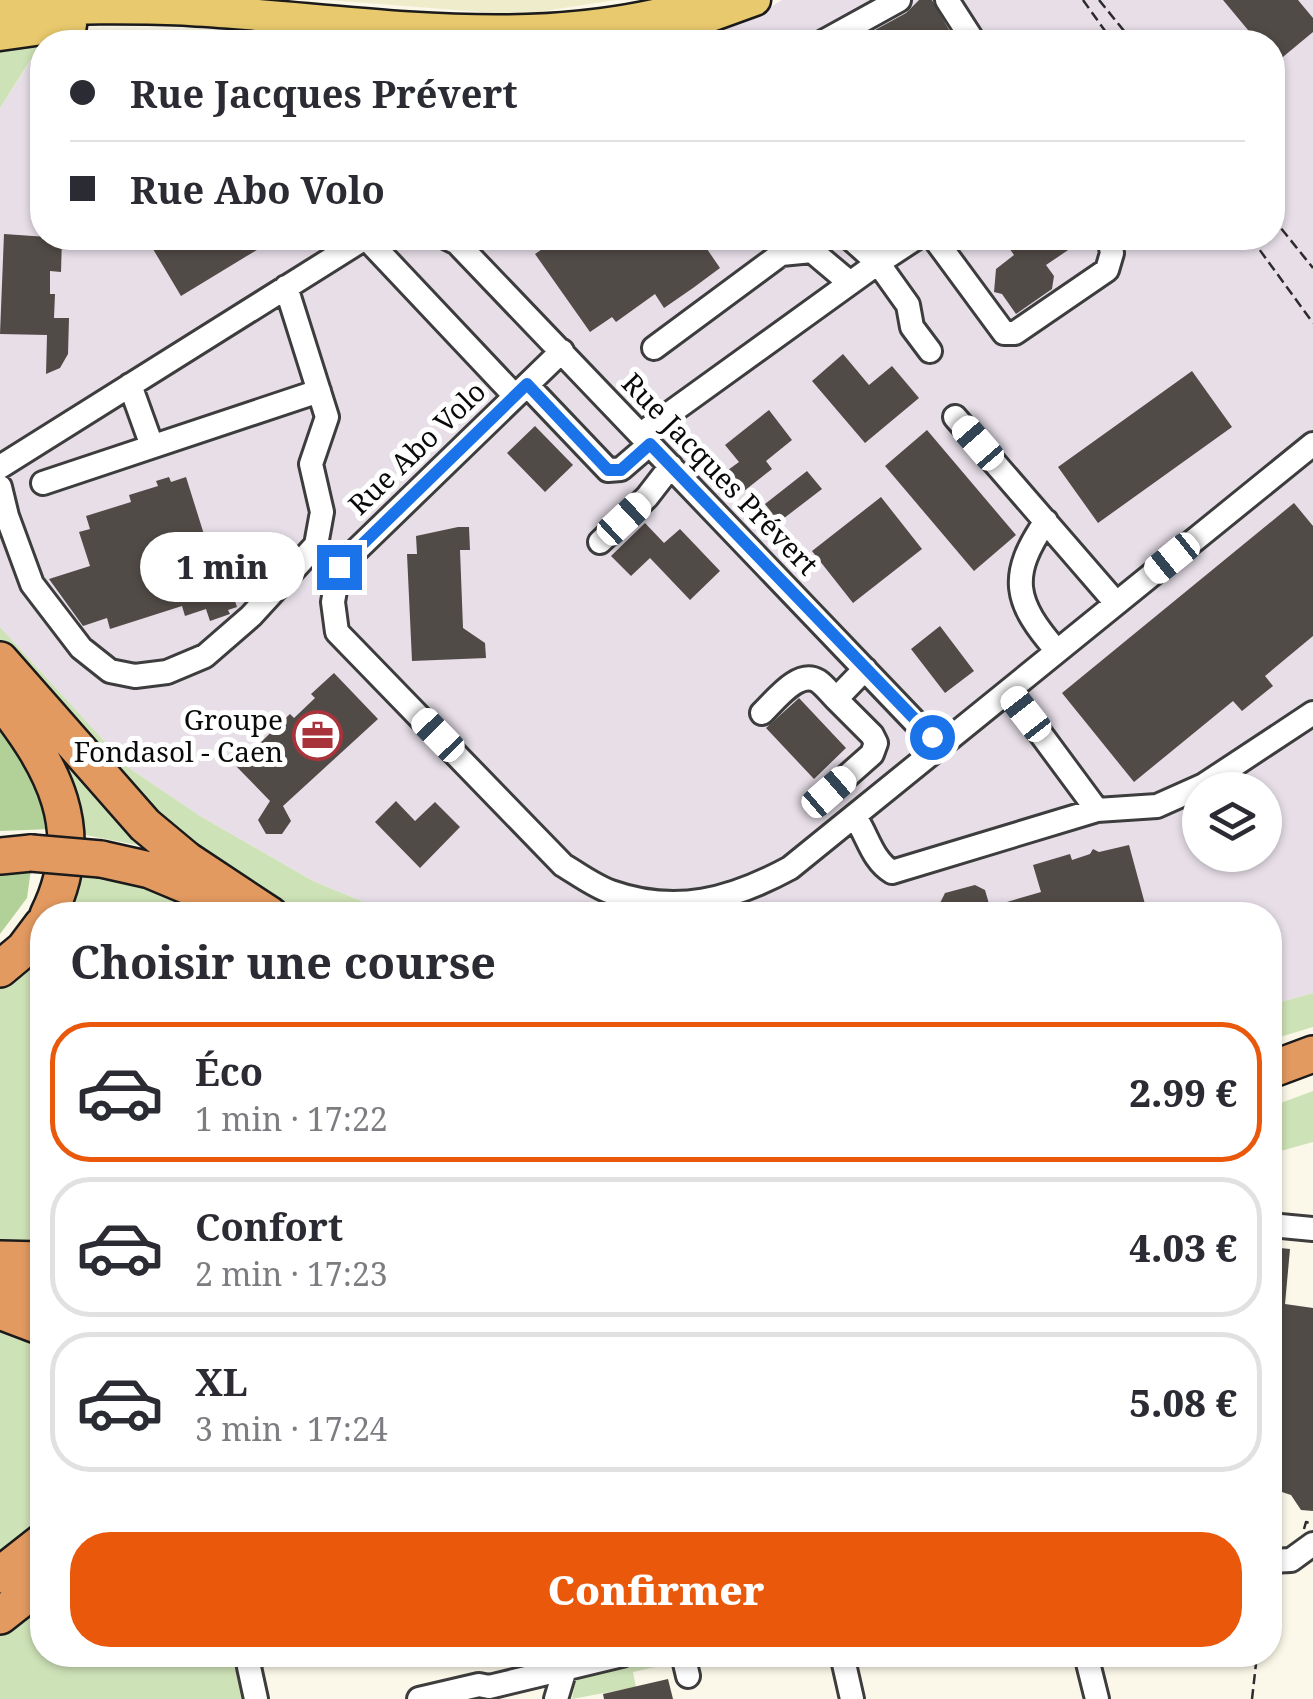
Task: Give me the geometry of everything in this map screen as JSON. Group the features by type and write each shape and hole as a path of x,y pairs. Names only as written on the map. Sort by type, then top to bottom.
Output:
{"highway":[{"path":"0,660 134,814 187,860 250,902"},
{"path":"0,699 50,774 64,813 66,856 52,902"},
{"path":"15,854 101,859 163,875 220,902"},
{"path":"0,969 30,941"},
{"path":"1282,1048 1313,1039"},
{"path":"1282,1066 1313,1054"},
{"path":"1282,1087 1313,1076"},
{"path":"0,1259 30,1260"},
{"path":"0,1287 30,1288"},
{"path":"0,1311 30,1322"},
{"path":"0,1575 30,1551"},
{"path":"0,1616 30,1592"}],"main road":[{"path":"546,30 626,20 710,0"},
{"path":"668,30 756,0"},
{"path":"0,6 189,10 370,30"},
{"path":"33,30 66,25 190,30"},
{"path":"0,35 30,30"}],"street":[{"path":"851,30 899,0"},
{"path":"947,0 966,30"},
{"path":"0,467 346,250"},
{"path":"378,250 608,470 621,470 646,439 898,250"},
{"name":"Rue Jacques Prévert","path":"463,250 940,747"},
{"path":"863,250 878,263 908,305 912,327 930,351"},
{"path":"878,263 884,250"},
{"path":"943,250 1004,333 1015,334 1107,270 1111,250"},
{"path":"654,348 781,254 812,252 850,283"},
{"path":"0,487 6,516 32,584 80,648 110,671 135,676 167,672 205,656 251,616 316,545 322,512 311,464 327,416 286,287"},
{"name":"Rue Abo Volo","path":"562,352 339,567 334,602 337,632 563,865 608,891 649,902"},
{"path":"130,386 152,446"},
{"path":"43,483 318,391"},
{"path":"955,417 1116,604"},
{"name":"Rue Abo Volo","path":"685,902 714,900 758,886 790,868 1313,444"},
{"path":"600,542 648,497 671,466"},
{"path":"1046,521 1019,574 1022,595 1038,629 1057,651"},
{"path":"836,699 865,668"},
{"path":"762,713 795,682 808,678 818,680 872,734 876,744 872,754 829,792"},
{"path":"1009,690 1097,810"},
{"path":"854,817 875,858 892,872 1097,810 1157,806 1204,785 1313,713"},
{"path":"1282,1226 1313,1228"},
{"path":"1282,1560 1291,1560 1313,1544"},
{"path":"248,1667 256,1699"},
{"path":"419,1699 525,1688 569,1667"},
{"path":"845,1667 852,1699"},
{"path":"1089,1667 1096,1699"},
{"path":"556,1699 565,1668"}],"path":[{"path":"1083,0 1104,30"},
{"path":"1098,0 1122,30"},
{"path":"1285,233 1313,268"},
{"path":"1260,250 1313,323"},
{"path":"1252,1699 1256,1667"}],"shaded area":[{"path":"328,0 616,0 518,15"},
{"path":"782,0 1313,0 1313,993 1282,1002 1282,902 364,902 313,881 200,816 129,768 0,627 0,108 30,62 30,250 1285,250 1285,30 704,30 766,10"}],"green space":[{"path":"30,43 30,61 0,108 0,44"},
{"path":"0,627 129,768 200,816 313,881 364,902 272,902 250,888 194,847 117,775 0,641"},
{"path":"0,723 46,799 51,829 0,831"},
{"path":"60,741 157,849 80,834 52,756"},
{"path":"80,866 201,902 68,902"},
{"path":"31,869 27,898 0,934 0,873"},
{"path":"30,961 30,1249 0,1248 0,987"},
{"path":"1313,993 1313,1027 1282,1036 1282,1002"},
{"path":"1313,1091 1313,1142 1282,1151 1282,1103"},
{"path":"0,1326 30,1340 30,1534 0,1559"},
{"path":"30,1605 30,1667 239,1667 245,1699 0,1699 0,1629"},
{"path":"610,1667 655,1667 633,1672 636,1687 572,1699 575,1682 588,1672"}],"building":[{"path":"919,0 932,0 949,30 875,30 906,13"},
{"path":"1223,0 1298,0 1313,18 1313,32 1285,55 1285,30 1248,30"},
{"path":"4,234 30,236 30,250 62,250 61,272 50,271 50,294 55,294 54,318 69,318 68,354 60,368 46,374 47,335 0,334"},
{"path":"154,250 257,250 181,296"},
{"path":"541,250 708,250 720,268 664,308 655,294 616,322 612,317 590,332 535,254"},
{"path":"1010,250 1068,250 1046,265 1054,276 1052,289 1016,314 1002,294 994,292 996,269 1014,255"},
{"path":"843,354 869,385 892,366 919,398 865,443 812,381"},
{"path":"1192,371 1232,427 1098,523 1058,467"},
{"path":"769,410 792,440 766,461 772,469 744,491 728,470 739,462 725,445"},
{"path":"535,426 573,465 545,492 507,453"},
{"path":"927,430 1016,535 974,571 885,466"},
{"path":"807,471 822,489 779,522 765,504"},
{"path":"169,477 171,482 186,477 223,595 232,592 237,607 210,621 206,609 185,616 182,606 110,629 107,618 83,626 49,579 90,566 79,532 90,529 86,516 131,502 129,495 158,486 156,481"},
{"path":"881,497 922,549 853,603 812,551"},
{"path":"1294,503 1313,526 1313,636 1265,676 1273,686 1242,711 1233,701 1134,782 1062,693"},
{"path":"645,523 664,543 680,529 720,571 690,600 650,558 631,576 611,556"},
{"path":"469,527 470,550 460,550 463,628 485,643 486,658 412,661 407,554 417,554 416,536"},
{"path":"940,626 974,671 945,693 911,649"},
{"name":"Groupe Fondasol - Caen","path":"334,673 378,719 283,806 291,821 282,834 266,834 258,820 270,801 236,766 290,714 294,718 315,698 311,694"},
{"path":"799,698 846,748 814,779 766,728"},
{"path":"396,801 415,821 435,802 460,827 420,868 375,822"},
{"path":"1129,845 1144,902 1007,902 1041,892 1033,865 1070,854 1072,860 1090,854 1093,849 1099,852"},
{"path":"975,885 985,890 989,902 940,902 945,893"},
{"path":"1282,1248 1290,1249 1285,1304 1313,1308 1313,1511 1301,1510 1291,1495 1282,1492"},
{"path":"668,1679 673,1699 604,1699 603,1694"}],"place":[{"name":"Groupe Fondasol - Caen","path":"318,736"}],"route":[{"path":"339,567 527,384 608,470 621,470 650,444 932,737"}]}
